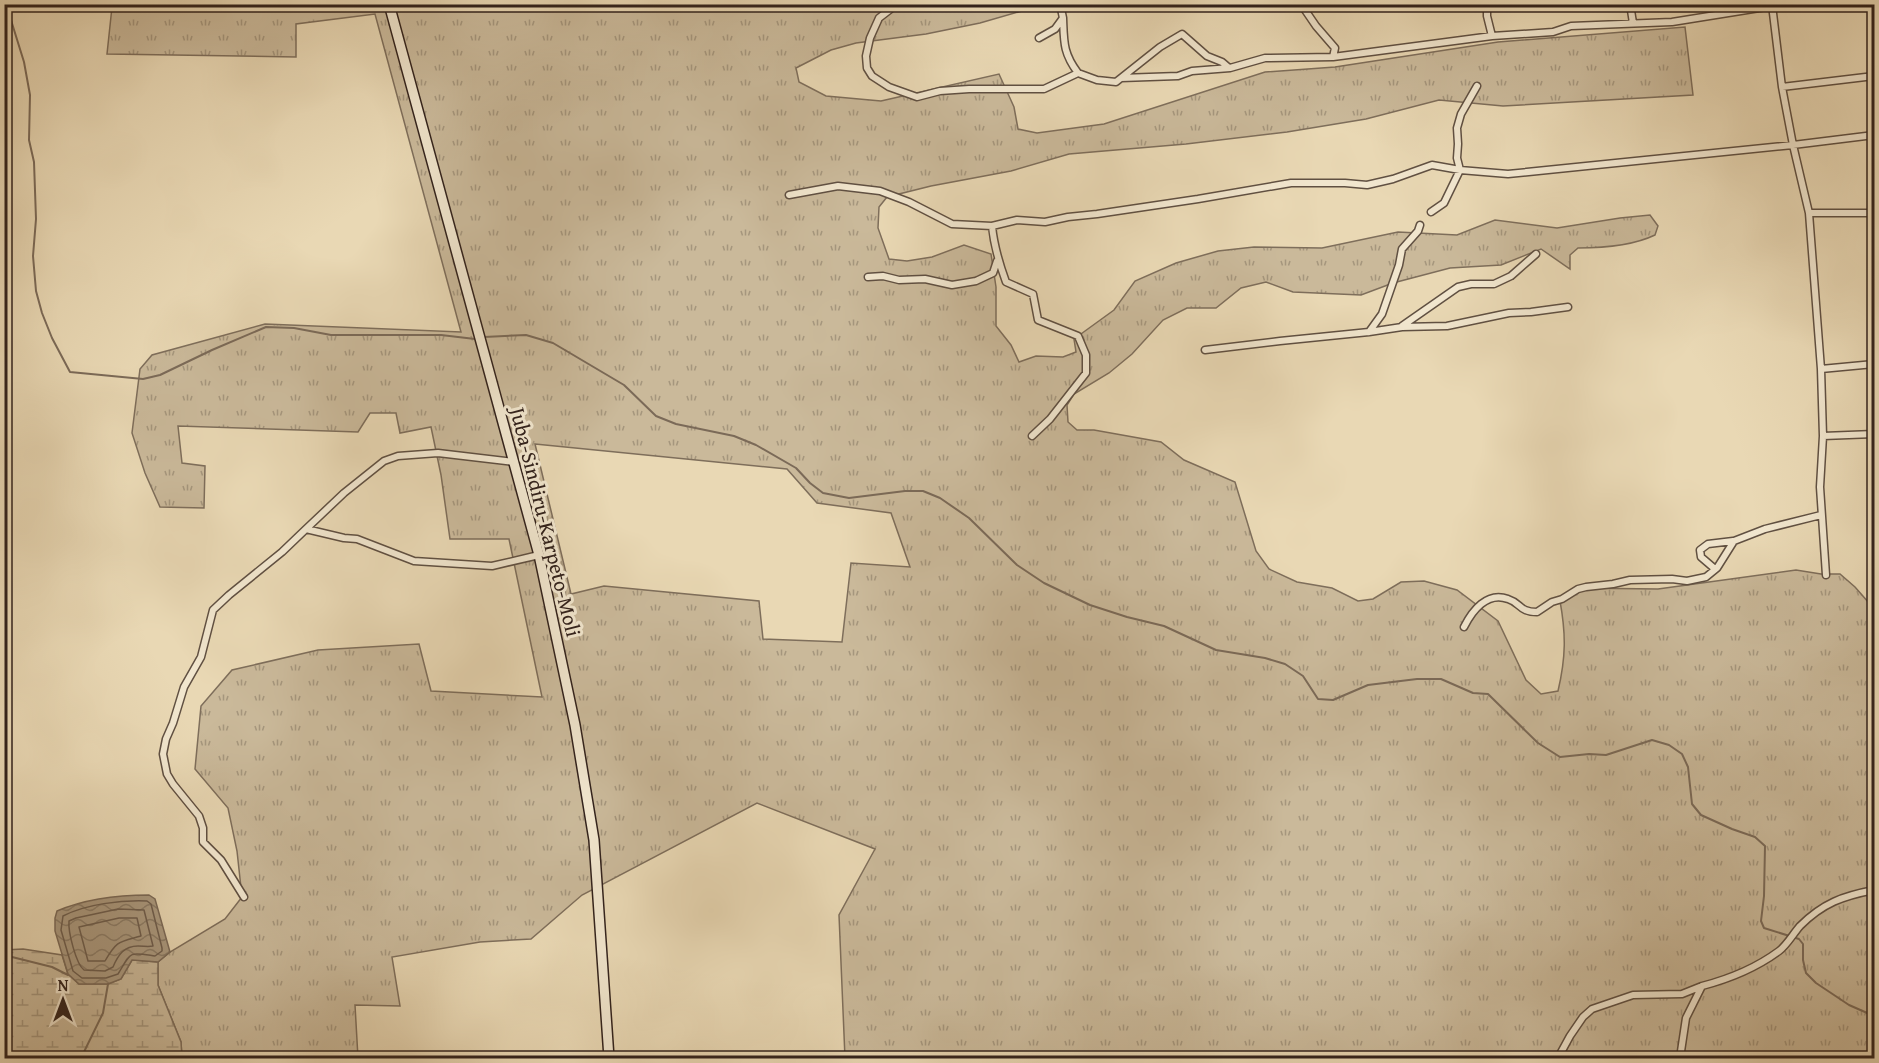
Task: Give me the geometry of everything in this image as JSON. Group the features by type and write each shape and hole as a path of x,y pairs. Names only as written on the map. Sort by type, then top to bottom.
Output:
{"main road":[{"name":"Juba-Sindiru-Karpeto-Moli","path":"389,4 539,555 575,725 592,819 609,1059"}],"street":[{"path":"907,4 892,8 879,18 870,38 866,56 867,68 872,76 889,87 917,97 940,91 969,89 1044,89 1078,73"},
{"path":"1060,4 1065,49 1068,60 1078,73 1097,80 1116,82 1160,47 1182,34 1206,56 1230,68"},
{"path":"1487,4 1487,16 1492,36"},
{"path":"1630,4 1633,23"},
{"path":"1121,78 1178,76 1192,71 1230,68 1265,58 1334,57 1492,36 1553,32 1571,26 1672,21 1772,5 1873,4"},
{"path":"1303,5 1316,26 1335,48 1334,57"},
{"path":"1772,5 1792,146 1809,213 1821,369 1823,436 1820,487 1826,575"},
{"path":"1039,38 1055,29 1063,18"},
{"path":"1782,87 1875,76"},
{"path":"1431,212 1444,203 1460,170 1457,158 1457,128 1461,114 1477,87"},
{"path":"789,195 838,186 880,190 952,224 992,226 1017,220 1046,222 1198,200 1291,183 1366,185 1393,179 1432,165 1508,174 1792,146 1875,135"},
{"path":"1809,213 1875,213"},
{"path":"1369,332 1382,314 1399,265 1402,249 1418,231 1420,225"},
{"path":"992,226 993,243 1006,282 1033,294 1038,320 1077,336 1086,355 1086,373 1050,419 1032,436"},
{"path":"1402,327 1458,286 1494,284 1512,276 1536,254"},
{"path":"868,277 884,276 899,280 925,279 952,285 976,281 993,273 998,261"},
{"path":"1204,350 1402,327 1447,327 1509,313 1568,307"},
{"path":"1821,369 1875,364"},
{"path":"1823,436 1875,434"},
{"path":"244,897 221,860 203,842 200,816 170,779 163,754 184,687 201,657 213,610 282,552 344,493 384,461 398,456 438,453 514,462"},
{"path":"1715,569 1700,554 1700,550 1708,544 1734,541 1765,529 1821,514"},
{"path":"306,529 357,539 414,561 492,566 539,555"},
{"path":"1464,627 1476,608 1482,602 1491,599 1507,598 1524,610 1537,612 1552,602 1563,599 1586,586 1630,580 1706,577 1715,569 1734,541"},
{"path":"1558,1059 1570,1036 1583,1017 1592,1009 1633,995 1682,994 1729,979 1781,950 1798,928 1818,909 1853,894 1875,890"},
{"path":"1680,1059 1686,1018 1702,986"}],"green space":[{"path":"119,5 1062,5 1032,8 980,23 926,34 856,43 831,50 796,68 799,82 826,96 881,101 999,74 1014,107 1018,129 1037,133 1104,124 1265,72 1335,67 1498,42 1685,27 1693,95 1503,106 1439,100 1366,119 1287,132 1069,154 1011,171 887,197 879,207 878,228 889,259 907,261 932,257 964,245 991,254 996,287 996,326 1011,345 1019,362 1036,356 1063,357 1076,352 1074,339 1114,310 1135,281 1176,263 1218,251 1254,247 1322,248 1398,232 1457,235 1495,220 1557,228 1650,215 1658,226 1655,235 1618,246 1578,248 1570,255 1570,269 1541,249 1501,265 1450,268 1393,283 1361,295 1293,292 1266,282 1241,288 1216,308 1187,308 1163,320 1132,354 1109,373 1074,394 1067,405 1068,422 1077,430 1094,430 1161,442 1184,460 1235,482 1256,551 1269,569 1297,582 1332,588 1358,601 1373,599 1401,582 1424,581 1457,590 1498,621 1526,680 1541,694 1558,691 1564,646 1560,601 1575,588 1658,589 1796,570 1840,574 1869,603 1874,613 1874,1058 845,1058 839,915 875,849 757,803 582,895 531,939 480,942 392,957 400,1006 355,1005 358,1058 182,1058 181,1042 158,985 158,962 170,952 225,919 242,897 237,851 228,808 195,769 201,706 232,670 318,650 419,644 431,691 542,697 509,539 450,539 441,475 431,427 400,433 396,413 370,413 358,432 178,426 182,463 205,466 204,508 160,507 145,473 132,433 140,369 152,355 265,324 461,332 375,14 296,24 296,57 107,54 112,7","holes":["535,444 787,469 817,503 891,513 910,567 851,563 842,642 763,639 759,601 604,586 571,594"]},
{"path":"23,949 62,955 68,974 79,984 108,984 121,979 132,960 158,962 158,985 181,1042 182,1058 5,1058 4,950"}],"water":[{"path":"149,895 155,899 170,952 158,962 132,960 121,979 108,984 79,984 68,974 55,931 57,911 79,903 102,899"}],"waterway":[{"path":"6,4 24,62 30,95 29,140 34,162 36,219 33,256 36,291 52,338 70,372 143,379 160,375 266,327 294,328 331,335 441,335 475,339"},
{"path":"484,337 526,335 553,343 624,385 656,416 676,424 734,436 756,445 796,468 823,493 849,498 923,491 940,498 969,518 1017,565 1044,583 1090,605 1164,626 1216,650 1265,658 1285,664 1303,676 1318,699 1333,700 1368,685 1417,679 1441,679 1473,693 1488,694 1538,743 1560,757 1606,755 1652,740 1669,745 1682,754 1688,767 1692,804 1701,815 1755,837 1765,846 1761,921 1764,928 1799,939 1803,944 1806,973 1816,983 1849,1005 1874,1016"},
{"path":"4,955 52,967 68,975"},
{"path":"81,1058 103,1013 108,984"}]}
